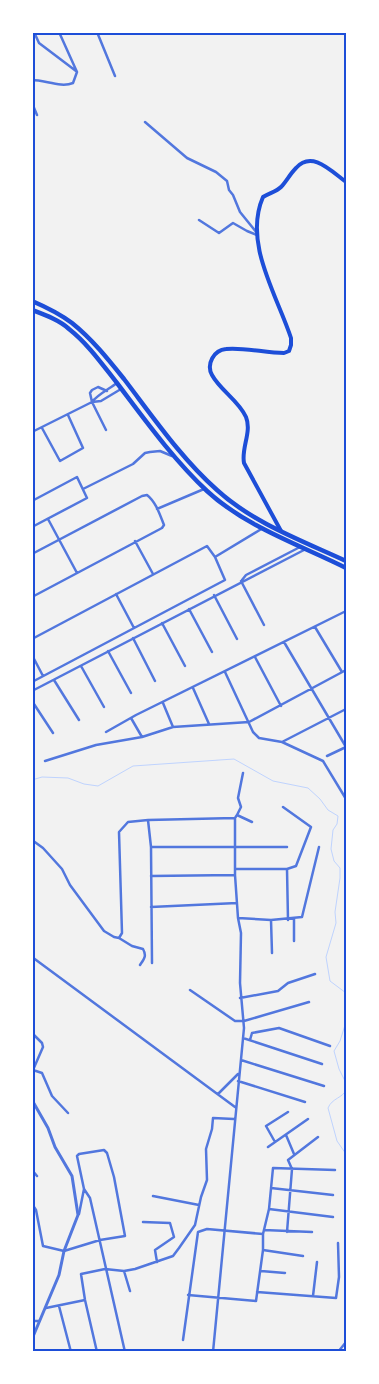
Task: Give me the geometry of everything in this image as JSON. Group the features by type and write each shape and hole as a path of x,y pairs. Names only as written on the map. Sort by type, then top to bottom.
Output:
{"highway":[{"path":"32,301 52,310 71,322 87,336 194,467 217,490 252,515 346,561"},
{"path":"32,310 54,319 69,328 97,358 177,460 205,489 235,513 346,568"},
{"path":"129,399 132,396 137,396"}],"main road":[{"path":"282,531 244,463 242,454 248,425 245,415 211,375 210,361 213,355 225,349 284,353 289,351 292,338 273,293 257,234 257,215 264,197 281,187 296,168 306,160 313,160 319,163 346,182"}],"street":[{"path":"34,32 39,44 77,72"},
{"path":"32,80 69,85 73,83 77,72 59,32"},
{"path":"97,32 115,76"},
{"path":"32,103 37,115"},
{"path":"145,122 187,158 216,172 228,181 229,190 240,212 257,234"},
{"path":"199,220 217,233 222,232 233,223 257,234"},
{"path":"92,402 98,402 117,383"},
{"path":"106,393 103,388 95,388 90,393 92,402 106,430"},
{"path":"32,432 92,402 98,395 121,389"},
{"path":"42,428 60,461 83,448 68,415"},
{"path":"83,489 133,464 145,453 167,453 177,460"},
{"path":"32,501 77,477 88,498 32,528"},
{"path":"157,510 205,489"},
{"path":"32,554 148,494 164,525 162,528 32,597"},
{"path":"48,519 77,573"},
{"path":"215,556 263,528"},
{"path":"135,541 153,574"},
{"path":"32,639 207,546 215,556 225,580 32,682"},
{"path":"241,581 246,575 303,547"},
{"path":"32,691 248,579 303,547"},
{"path":"241,581 264,625"},
{"path":"116,594 134,628"},
{"path":"214,595 237,639"},
{"path":"189,609 212,652"},
{"path":"106,732 346,611"},
{"path":"162,623 185,666"},
{"path":"315,626 342,672"},
{"path":"133,638 155,681"},
{"path":"284,642 346,747 327,756"},
{"path":"108,651 130,693"},
{"path":"32,655 43,676"},
{"path":"254,657 281,706"},
{"path":"81,666 104,707"},
{"path":"45,761 96,745 142,737 173,727 248,722 346,670"},
{"path":"225,672 253,732 259,738 282,742 323,760 346,800"},
{"path":"54,680 78,720"},
{"path":"193,688 209,724"},
{"path":"32,701 53,733"},
{"path":"163,703 173,727"},
{"path":"282,742 346,709"},
{"path":"131,718 142,737"},
{"path":"213,1352 244,1021 240,998 241,934 235,875 236,817 242,807 238,798 243,773"},
{"path":"235,869 287,869 298,864 311,827 283,807"},
{"path":"119,938 122,933 119,832 123,826 128,822 142,820 236,817 252,822"},
{"path":"148,820 151,847 152,963"},
{"path":"32,840 43,848 62,868 70,885 104,931 132,946 143,949 146,953 140,965"},
{"path":"151,847 287,847"},
{"path":"238,918 288,920 302,917 319,847"},
{"path":"287,869 288,920"},
{"path":"151,876 235,875"},
{"path":"152,906 237,903"},
{"path":"294,918 294,941"},
{"path":"271,920 272,954"},
{"path":"32,957 236,1107"},
{"path":"240,998 278,991 288,983 315,974"},
{"path":"190,990 235,1021 244,1021 309,1002"},
{"path":"250,1040 252,1033 279,1028 330,1046"},
{"path":"32,1033 42,1043 43,1047 33,1071 42,1073 52,1096 68,1114"},
{"path":"243,1038 322,1064"},
{"path":"241,1060 324,1086"},
{"path":"218,1094 240,1073"},
{"path":"238,1081 305,1102"},
{"path":"32,1100 48,1128 55,1147 72,1176 78,1215"},
{"path":"275,1142 266,1126 288,1112"},
{"path":"97,1352 81,1275 105,1269 124,1271 172,1256 195,1225 207,1180 206,1149 213,1118 234,1119"},
{"path":"268,1147 308,1119"},
{"path":"286,1134 294,1154"},
{"path":"287,1232 292,1168 288,1160 318,1137"},
{"path":"34,1205 43,1246 64,1251 100,1240 124,1236 114,1177 104,1150 78,1155 84,1188 90,1198 100,1240 105,1269 125,1352"},
{"path":"188,1295 256,1301 263,1250 263,1232 269,1209 273,1168 335,1170"},
{"path":"32,1170 37,1176"},
{"path":"32,1339 59,1275 64,1251 78,1215 84,1188"},
{"path":"271,1188 334,1195"},
{"path":"152,1196 199,1205"},
{"path":"269,1209 333,1217"},
{"path":"143,1222 172,1224 174,1237 154,1251 157,1262"},
{"path":"182,1340 196,1234 208,1229 224,1231 312,1232"},
{"path":"257,1292 336,1298 339,1277 338,1243"},
{"path":"263,1250 303,1256"},
{"path":"313,1296 317,1262"},
{"path":"124,1271 130,1291"},
{"path":"260,1271 285,1273"},
{"path":"46,1308 85,1300"},
{"path":"59,1306 70,1352"},
{"path":"32,1321 39,1321"},
{"path":"338,1352 346,1342"}],"waterway":[{"path":"32,780 42,777 68,778 84,784 98,786 133,766 234,759 273,781 308,788 328,810 338,816 337,824 333,830 331,849 334,861 340,868 340,878 335,912 336,923 326,957 330,981 346,993"},
{"path":"346,1022 340,1041 334,1051 339,1069 346,1083"},
{"path":"346,1090 328,1108 337,1141 346,1154"}]}
